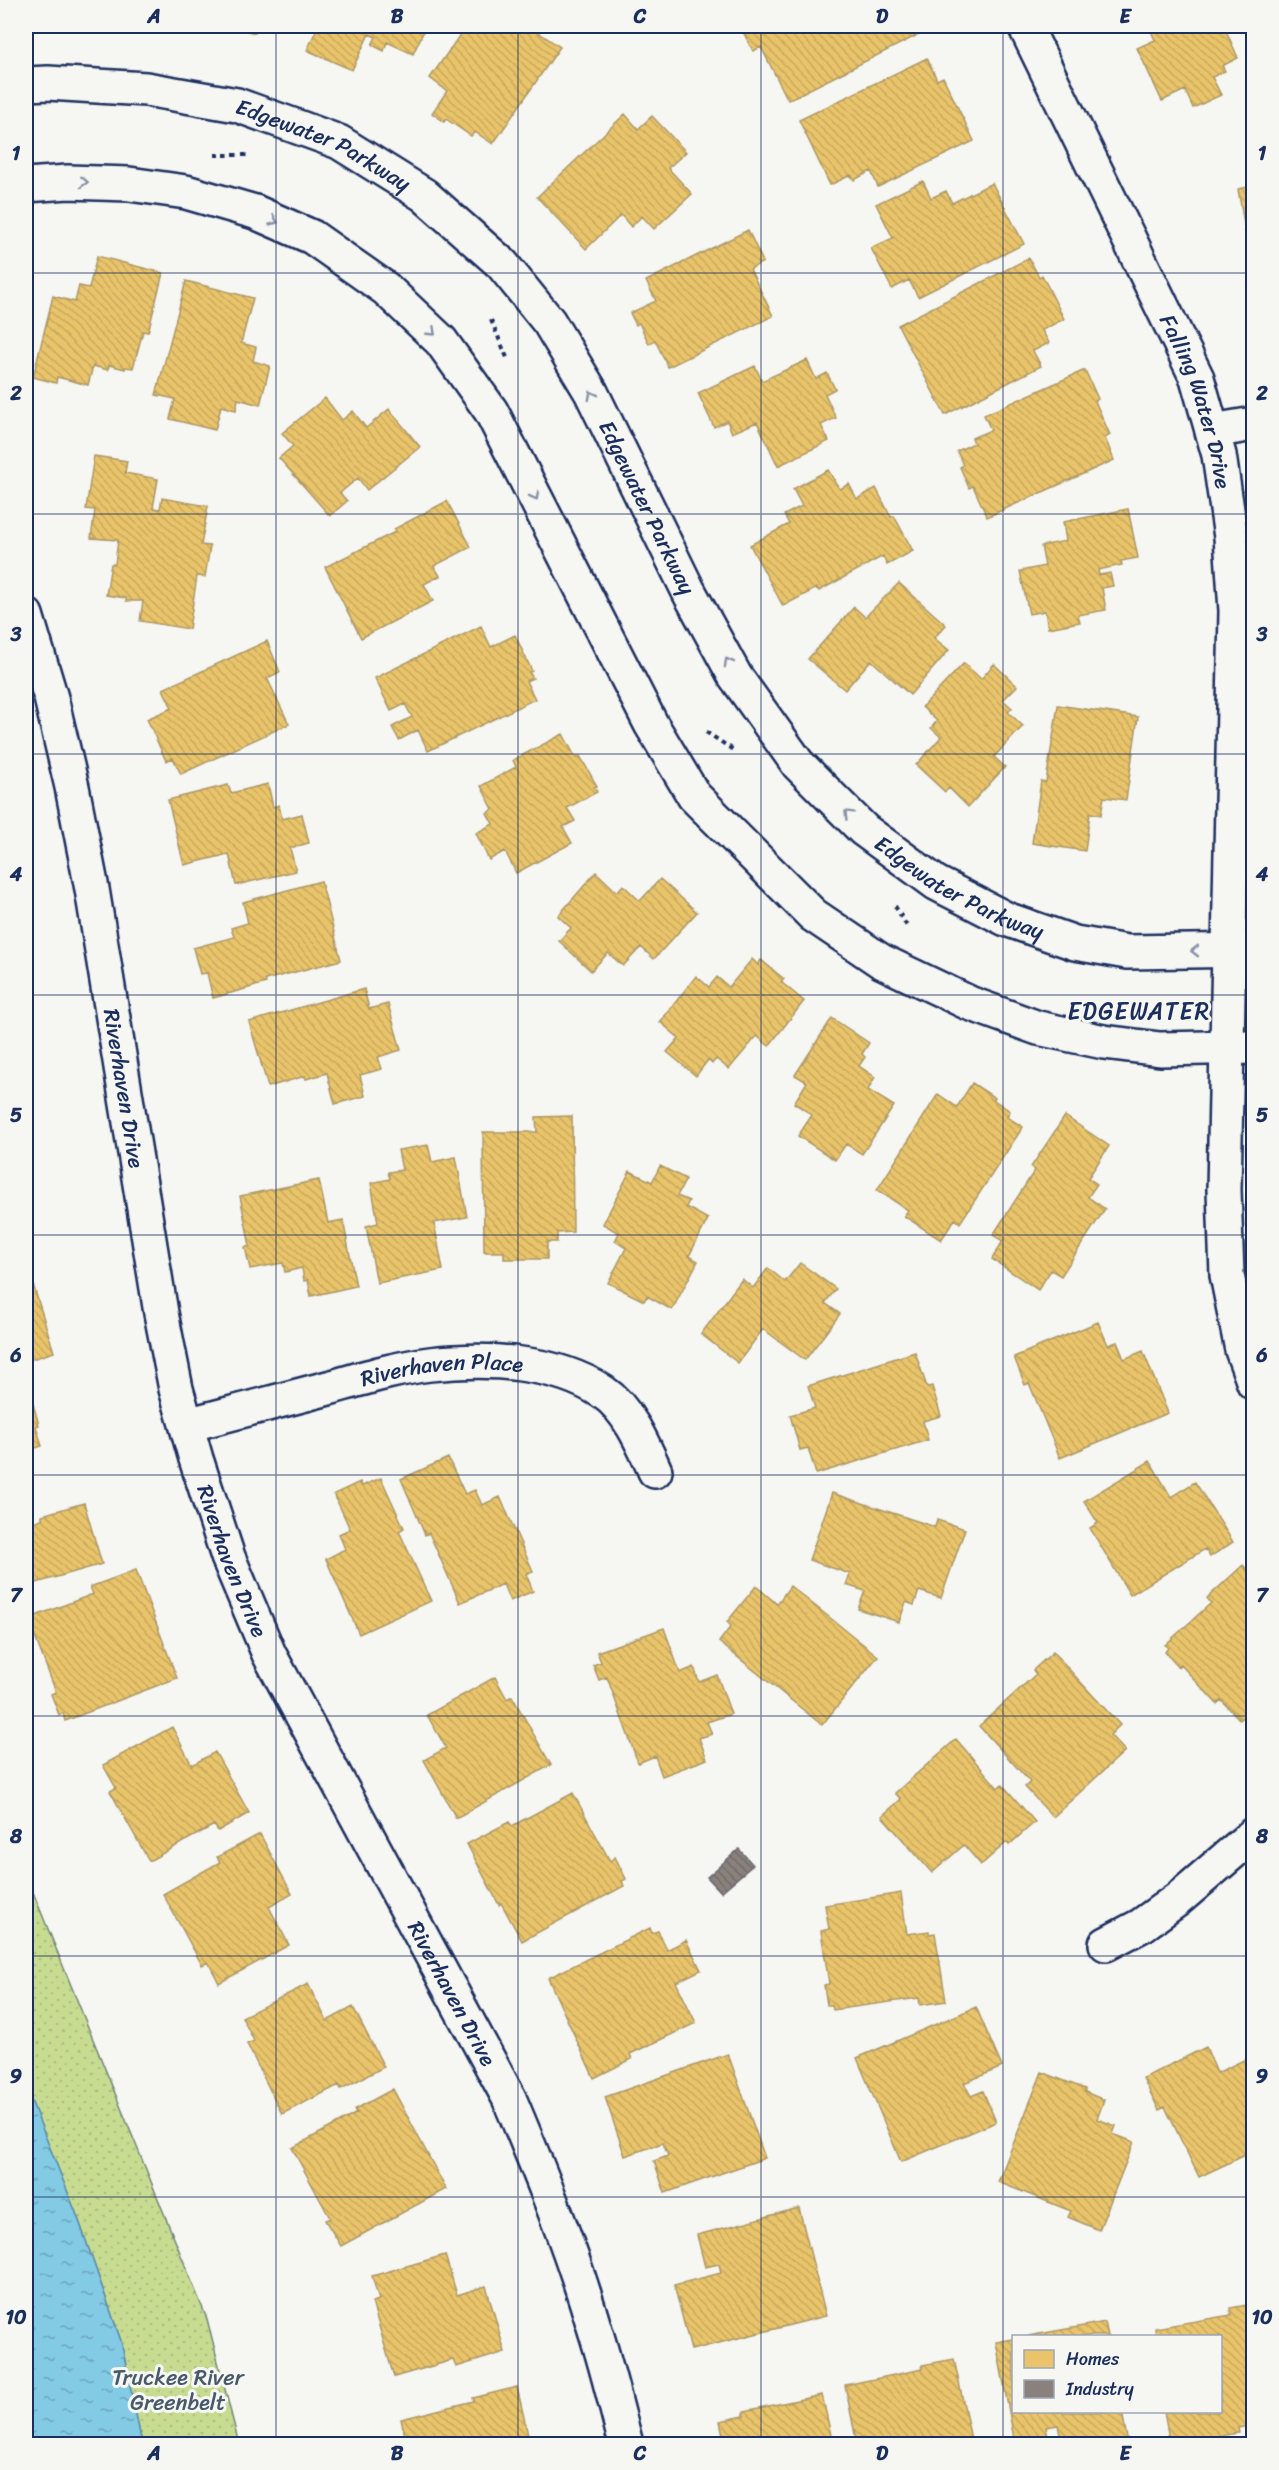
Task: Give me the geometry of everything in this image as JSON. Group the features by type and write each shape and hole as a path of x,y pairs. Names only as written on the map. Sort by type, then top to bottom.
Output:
{"street":[{"name":"Falling Water Drive","path":"1025,26 1197,378 1219,455 1231,537 1236,611 1241,950 1241,1047 1224,1190 1227,1275 1242,1350 1254,1383"},
{"name":"Edgewater Parkway","path":"26,84 48,82 146,89 237,105 339,142 424,195 502,264 549,322 591,392 688,592 735,676 798,764 864,830 936,883 1006,920 1076,943 1127,952 1241,950"},
{"path":"26,185 68,182 129,184 186,192 255,212 312,237 386,289 441,341 491,411 651,724 694,796 813,915 881,961 969,1003 1038,1028 1104,1042 1160,1049 1241,1047"},
{"path":"1212,431 1254,424"},
{"name":"Riverhaven Drive","path":"26,615 51,698 72,787 92,889 160,1313 176,1389 228,1557 269,1654 509,2098 538,2165 596,2330 626,2445"},
{"name":"Riverhaven Place","path":"187,1425 357,1380 429,1365 484,1362 532,1366 572,1376 604,1393 634,1426 655,1470"},
{"path":"1106,1944 1142,1925 1178,1899 1254,1834"}],"green space":[{"name":"Truckee River Greenbelt","path":"26,1875 207,2319 239,2444 142,2444 121,2341 78,2218 26,2088"}],"water":[{"path":"26,2088 78,2218 121,2341 142,2444 26,2444"}],"building: Homes":[{"path":"231,26 258,26 255,33"},
{"path":"318,26 426,26 413,54 387,42 384,51 372,45 376,37 369,34 352,70 307,50"},
{"path":"466,26 529,26 560,47 493,144 475,132 471,136 446,119 444,122 432,113 447,91 430,78"},
{"path":"740,26 914,26 918,35 788,100 761,47 753,51"},
{"path":"1158,26 1224,26 1238,58 1222,66 1225,71 1212,77 1221,95 1193,108 1185,90 1162,101 1137,48 1155,40 1150,29"},
{"path":"927,58 937,80 943,77 974,141 878,187 871,171 854,180 851,175 830,185 799,120"},
{"path":"625,114 638,129 652,116 686,152 668,168 692,194 654,229 642,216 631,227 621,215 586,249 537,197"},
{"path":"923,181 931,198 946,191 952,203 992,183 1024,244 918,297 909,280 892,289 871,248 893,238 876,204"},
{"path":"1254,186 1254,282 1238,189"},
{"path":"748,230 763,262 750,269 773,316 668,367 655,340 649,344 639,323 636,325 630,313 656,301 646,281"},
{"path":"97,256 163,273 148,332 143,331 133,368 125,367 125,369 109,365 108,370 93,366 88,385 57,377 56,383 33,377 53,296 75,302 79,286 89,288"},
{"path":"1029,258 1039,277 1042,275 1064,319 1042,330 1049,343 1033,351 1041,366 945,415 898,325"},
{"path":"186,281 253,298 241,343 256,347 253,361 270,366 260,405 238,399 236,410 221,406 215,430 170,419 175,399 156,395"},
{"path":"807,360 816,379 827,373 835,389 825,394 836,418 821,425 829,441 778,466 757,422 732,433 727,421 714,427 698,393 755,366 762,381"},
{"path":"1085,370 1110,435 1105,438 1114,460 987,517 973,486 969,488 960,467 963,465 957,451 974,443 972,438 991,430 984,415"},
{"path":"325,398 342,420 353,411 366,428 389,409 420,447 367,490 358,478 340,493 347,501 330,516 279,458 293,446 282,433"},
{"path":"94,456 127,461 125,473 158,479 153,508 160,509 162,498 208,506 201,545 210,546 205,577 197,576 189,629 140,621 143,601 126,601 126,598 106,595 111,564 115,564 118,540 91,538 95,510 86,509"},
{"path":"828,470 840,489 849,484 857,499 876,488 913,551 887,565 883,556 819,591 817,588 783,606 750,545 789,524 784,515 802,506 793,489"},
{"path":"447,501 471,547 434,566 440,576 424,584 433,601 361,638 325,567 395,532 394,529"},
{"path":"1128,509 1138,558 1121,561 1122,565 1098,570 1099,575 1110,573 1113,586 1102,588 1106,610 1078,615 1080,622 1048,628 1045,611 1029,614 1020,571 1045,566 1041,546 1066,541 1063,522"},
{"path":"899,583 946,625 934,638 949,650 910,695 871,660 845,690 808,659 854,607 865,617"},
{"path":"481,626 491,647 515,635 532,671 529,672 533,678 526,681 535,699 428,751 418,730 399,740 392,727 412,717 405,704 391,711 375,678"},
{"path":"267,641 280,672 267,678 289,724 181,774 173,758 166,761 147,719 172,708 163,689"},
{"path":"964,663 981,679 994,664 1017,686 1003,700 1012,708 1008,712 1023,726 994,757 1005,767 968,807 949,788 945,792 916,765 941,737 931,728 937,721 922,707"},
{"path":"1058,705 1138,717 1126,800 1104,797 1101,815 1090,813 1085,851 1032,843 1041,781 1046,782"},
{"path":"563,734 576,758 580,756 597,786 594,787 597,792 567,808 575,821 563,827 572,843 516,873 505,851 489,860 476,833 493,824 487,813 493,809 481,786 516,767 513,760"},
{"path":"268,784 273,807 279,805 282,819 302,814 309,843 290,848 296,871 236,885 229,854 184,865 168,800 228,785 231,793"},
{"path":"596,872 617,892 623,885 640,901 660,879 697,912 654,959 641,947 623,966 608,953 591,971 559,941 571,928 558,916"},
{"path":"321,881 341,960 265,980 266,983 213,998 207,973 200,974 193,948 234,937 231,928 248,923 243,902"},
{"path":"752,959 758,965 761,960 784,979 781,982 804,1001 769,1046 757,1036 729,1069 716,1059 712,1064 708,1060 696,1076 667,1052 679,1038 660,1022 696,976 709,987 717,977 729,987"},
{"path":"364,989 369,1009 388,1004 401,1050 378,1057 382,1069 360,1075 365,1096 335,1104 327,1073 306,1079 305,1076 268,1087 249,1022"},
{"path":"832,1018 869,1043 862,1054 865,1057 859,1066 875,1077 868,1090 894,1106 862,1154 846,1144 835,1160 798,1136 812,1115 794,1103 807,1082 795,1075"},
{"path":"972,1083 995,1098 994,1100 1010,1111 1007,1117 1023,1127 960,1223 955,1219 941,1240 904,1216 908,1210 877,1190 938,1094 957,1107"},
{"path":"572,1116 573,1232 557,1233 557,1242 547,1242 547,1259 504,1259 504,1252 484,1252 483,1132 537,1132 536,1117"},
{"path":"1065,1116 1109,1146 1088,1178 1097,1184 1088,1197 1105,1209 1061,1276 1051,1270 1038,1290 992,1259 1003,1241 993,1235 1035,1170 1031,1167"},
{"path":"428,1145 432,1162 456,1157 467,1217 434,1223 443,1270 377,1283 366,1226 378,1223 371,1183 390,1179 388,1172 402,1170 398,1150"},
{"path":"660,1166 686,1179 677,1196 689,1201 686,1207 708,1219 689,1256 698,1261 672,1310 647,1296 644,1301 608,1283 626,1248 615,1241 619,1233 603,1224 630,1171 652,1182"},
{"path":"319,1180 328,1223 343,1220 356,1286 311,1296 308,1280 304,1281 302,1268 285,1272 283,1263 250,1269 245,1247 250,1246 240,1196"},
{"path":"800,1263 836,1289 825,1303 840,1314 805,1360 763,1329 738,1363 701,1334 742,1279 753,1288 768,1268 785,1282"},
{"path":"26,1268 28,1268 54,1352 26,1361"},
{"path":"1098,1322 1108,1345 1117,1342 1124,1359 1143,1351 1168,1413 1060,1458 1029,1383 1025,1385 1014,1357"},
{"path":"915,1352 927,1387 932,1386 941,1416 923,1421 928,1440 816,1474 808,1448 800,1450 790,1415 815,1408 808,1386"},
{"path":"28,1386 39,1425 36,1426 42,1446 26,1451 26,1387"},
{"path":"448,1458 465,1494 475,1490 482,1505 500,1497 533,1571 526,1574 533,1591 510,1601 503,1584 460,1603 429,1533 425,1535 401,1479"},
{"path":"1150,1461 1171,1497 1195,1482 1233,1542 1210,1557 1205,1549 1130,1595 1090,1528 1098,1523 1084,1501"},
{"path":"381,1478 404,1528 399,1531 431,1601 359,1634 326,1559 345,1549 339,1534 350,1529 334,1494 360,1482 362,1486"},
{"path":"832,1493 935,1527 937,1520 965,1529 941,1598 919,1591 914,1605 906,1602 899,1622 858,1609 865,1591 846,1585 850,1574 809,1560"},
{"path":"84,1503 102,1564 26,1586 26,1524 42,1519 42,1515"},
{"path":"1243,1565 1254,1577 1254,1707 1240,1720 1221,1700 1217,1704 1180,1664 1178,1667 1165,1652 1168,1648 1165,1645 1211,1603 1207,1598"},
{"path":"136,1570 177,1678 65,1721 63,1713 59,1715 51,1694 56,1692 28,1619 93,1594 90,1587"},
{"path":"756,1586 777,1604 790,1586 878,1656 822,1725 719,1642 731,1626 727,1622"},
{"path":"664,1628 680,1673 694,1667 699,1682 717,1675 731,1714 707,1722 712,1734 699,1738 707,1759 662,1776 655,1756 638,1763 607,1677 599,1680 593,1665 601,1662 597,1652"},
{"path":"1053,1652 1120,1725 1110,1735 1125,1751 1053,1817 1025,1787 1030,1782 979,1726 1036,1674 1033,1670"},
{"path":"495,1677 507,1699 512,1696 551,1765 456,1818 424,1760 446,1748 427,1715"},
{"path":"172,1727 192,1765 215,1752 249,1813 218,1831 214,1825 149,1861 110,1791 116,1788 103,1765"},
{"path":"956,1739 998,1788 1002,1784 1035,1822 981,1865 964,1845 932,1873 882,1816 901,1799 895,1793"},
{"path":"573,1793 610,1861 615,1857 626,1879 622,1881 624,1886 522,1941 501,1903 499,1905 467,1844 509,1822 512,1826"},
{"path":"260,1834 292,1894 269,1907 289,1945 219,1983 208,1962 202,1965 163,1894 220,1862 217,1857"},
{"path":"901,1893 907,1934 929,1931 929,1934 935,1933 946,2001 920,2005 919,1998 833,2010 832,2005 827,2005 824,1985 829,1984 821,1931 829,1929 825,1905"},
{"path":"650,1928 652,1933 658,1931 667,1950 686,1940 701,1970 676,1982 696,2023 630,2054 632,2059 594,2078 548,1978"},
{"path":"308,1984 327,2021 353,2007 384,2067 341,2089 339,2085 282,2114 247,2044 254,2041 242,2017"},
{"path":"976,2007 1002,2067 964,2083 971,2096 983,2091 996,2122 901,2162 857,2058"},
{"path":"1206,2047 1217,2073 1254,2055 1254,2151 1199,2177 1165,2107 1159,2110 1143,2078"},
{"path":"728,2054 765,2158 665,2193 654,2161 668,2156 663,2143 625,2156 605,2097"},
{"path":"1042,2072 1085,2089 1085,2092 1104,2100 1097,2119 1116,2126 1113,2134 1134,2142 1099,2230 1068,2217 1071,2211 998,2182"},
{"path":"393,2089 446,2189 341,2246 325,2220 330,2218 292,2148 357,2113 354,2110"},
{"path":"799,2208 826,2316 691,2350 674,2285 721,2273 719,2264 705,2267 697,2235"},
{"path":"445,2255 457,2295 486,2286 505,2352 456,2367 453,2360 394,2377 372,2302 379,2300 372,2276"},
{"path":"1253,2304 1254,2425 1238,2428 1239,2433 1170,2444 1164,2413 1222,2413 1222,2335 1156,2335 1155,2328 1231,2315 1230,2308"},
{"path":"1105,2322 1108,2335 1034,2335"},
{"path":"1012,2339 1012,2413 1122,2413 1128,2444 1062,2444 1058,2425 1046,2427 1049,2440 1015,2444 996,2342"},
{"path":"954,2359 972,2444 857,2444 845,2385 923,2369 922,2365"},
{"path":"517,2387 530,2444 407,2444 401,2419 474,2401 473,2398"},
{"path":"822,2395 833,2444 725,2444 720,2421 744,2416 744,2411"}],"building: Industry":[{"path":"739,1849 753,1865 721,1892 707,1877"}],"district":[{"name":"EDGEWATER","path":"1139,1011"}]}
